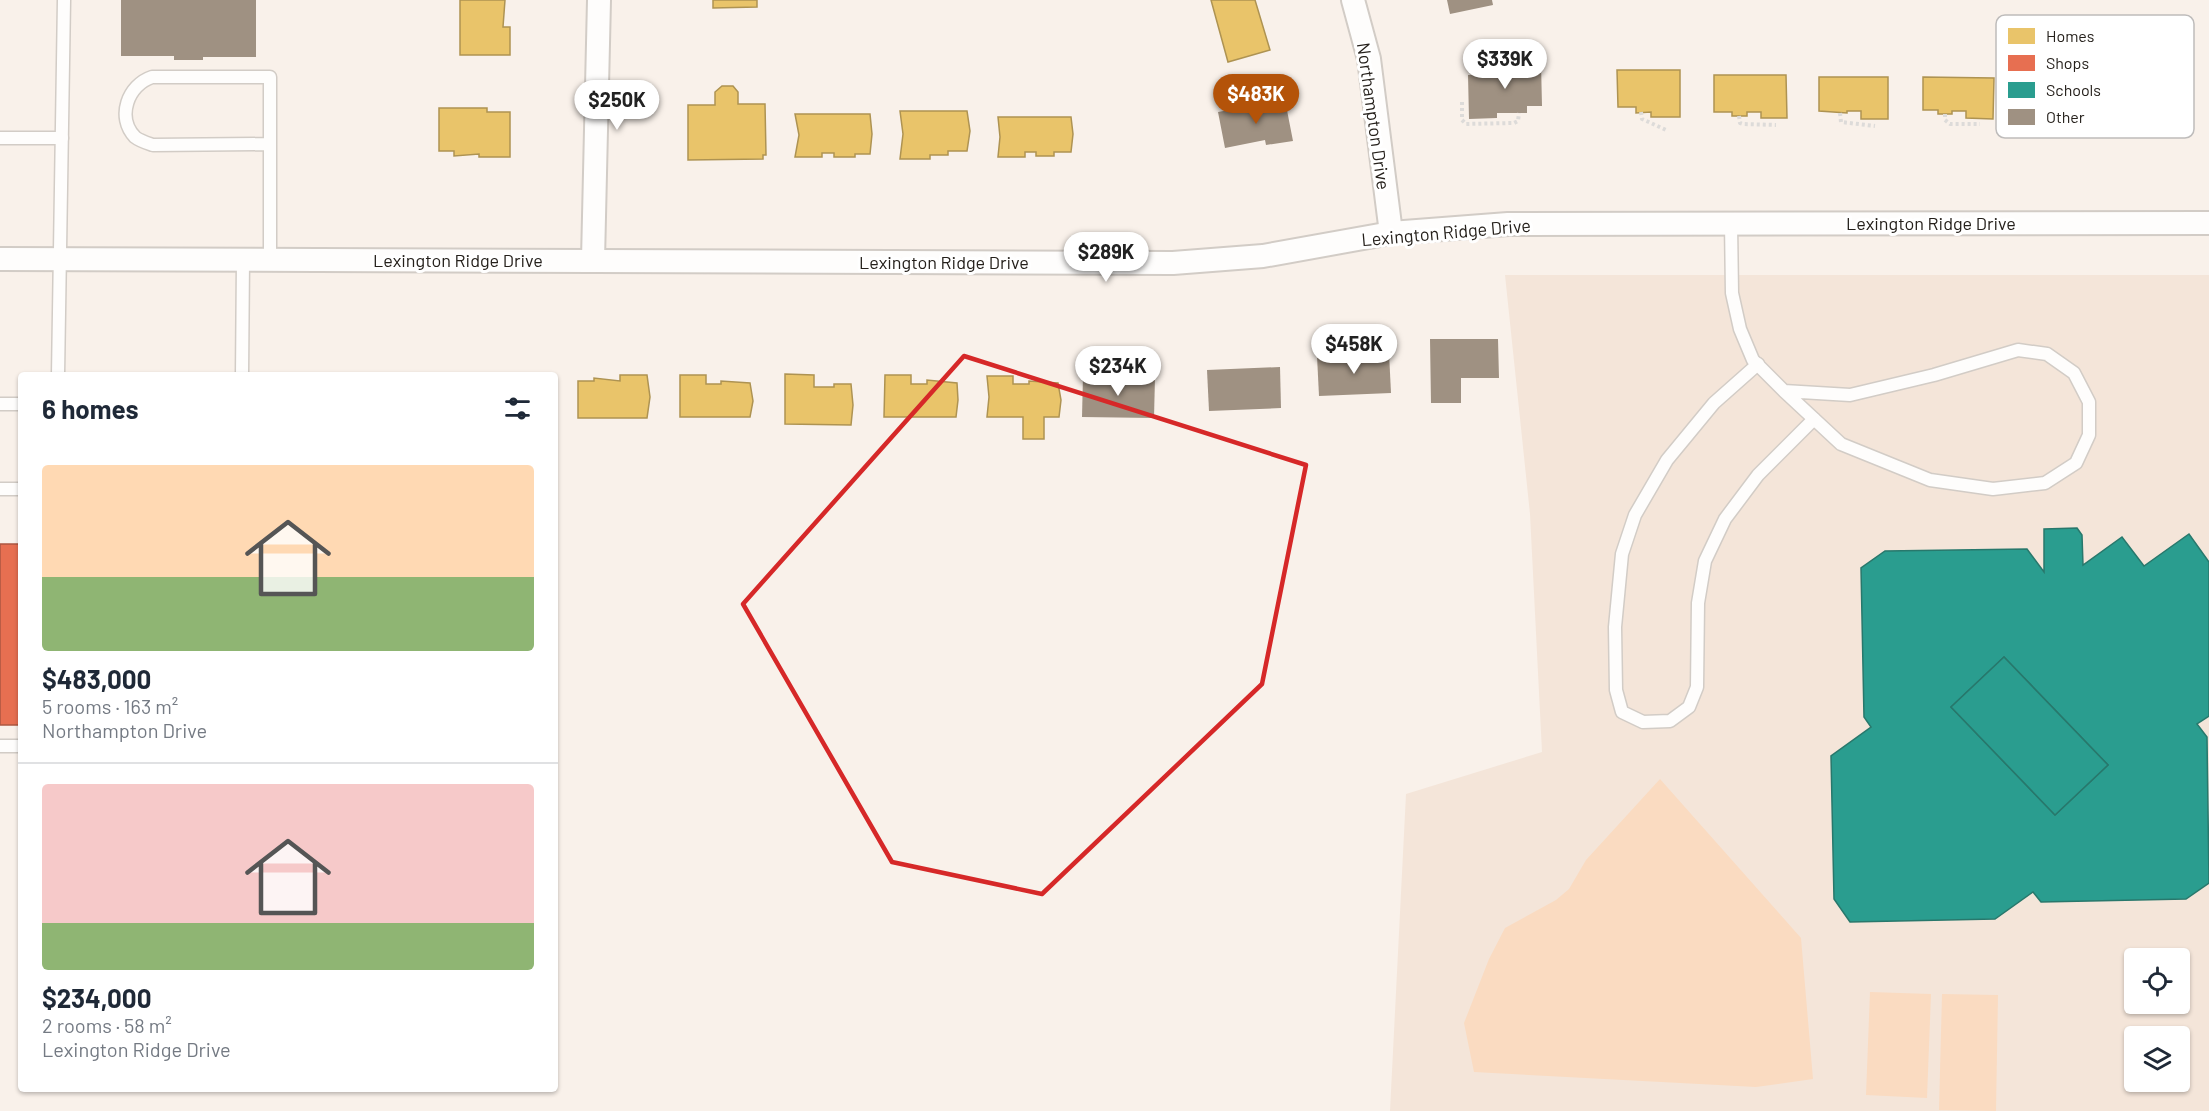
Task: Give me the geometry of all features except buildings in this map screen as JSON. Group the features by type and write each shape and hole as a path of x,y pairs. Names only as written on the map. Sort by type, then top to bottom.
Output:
{"street":[{"path":"593,260 599,0"},
{"name":"Northampton Drive","path":"1353,0 1369,59 1391,233"},
{"name":"Lexington Ridge Drive","path":"0,259 1173,263 1263,256 1391,233 1508,224 2209,223"}],"lane":[{"path":"58,372 64,0"},
{"path":"270,144 153,145 141,141 134,136 128,122 129,94 142,80 152,77 270,76 270,144 270,260"},
{"path":"0,138 62,138"},
{"path":"1731,223 1732,293 1740,329 1753,360 1784,391 1841,444 1930,480 1993,489 2045,483 2076,463 2089,435 2089,402 2074,373 2047,354 2018,350 1934,375 1850,395 1784,391"},
{"path":"242,372 243,260"},
{"path":"1758,364 1714,404 1667,460 1635,515 1622,554 1615,627 1616,690 1622,712 1643,722 1670,721 1689,707 1697,687 1698,603 1705,561 1725,519 1758,475 1814,419"},
{"path":"0,404 18,404"},
{"path":"0,489 18,489"},
{"path":"0,746 18,746"}],"path":[{"path":"1462,102 1462,120 1466,124 1514,123 1518,121 1519,113"},
{"path":"1641,112 1642,119 1666,130"},
{"path":"1840,113 1841,122 1875,126"},
{"path":"1945,114 1945,120 1950,124 1980,124"},
{"path":"1739,116 1740,123 1743,124 1776,125"}],"highlighted area":[{"path":"964,356 1306,465 1262,684 1042,894 892,862 743,604"}],"shaded area":[{"path":"1505,275 2209,275 2209,1111 1390,1111 1406,794 1542,752 1530,514"},
{"path":"1660,779 1801,938 1813,1079 1756,1087 1474,1072 1464,1023 1489,959 1505,928 1556,900 1569,889 1586,860"},
{"path":"1870,992 1931,994 1927,1098 1866,1095"},
{"path":"1942,994 1998,995 1996,1111 1939,1110"}]}
